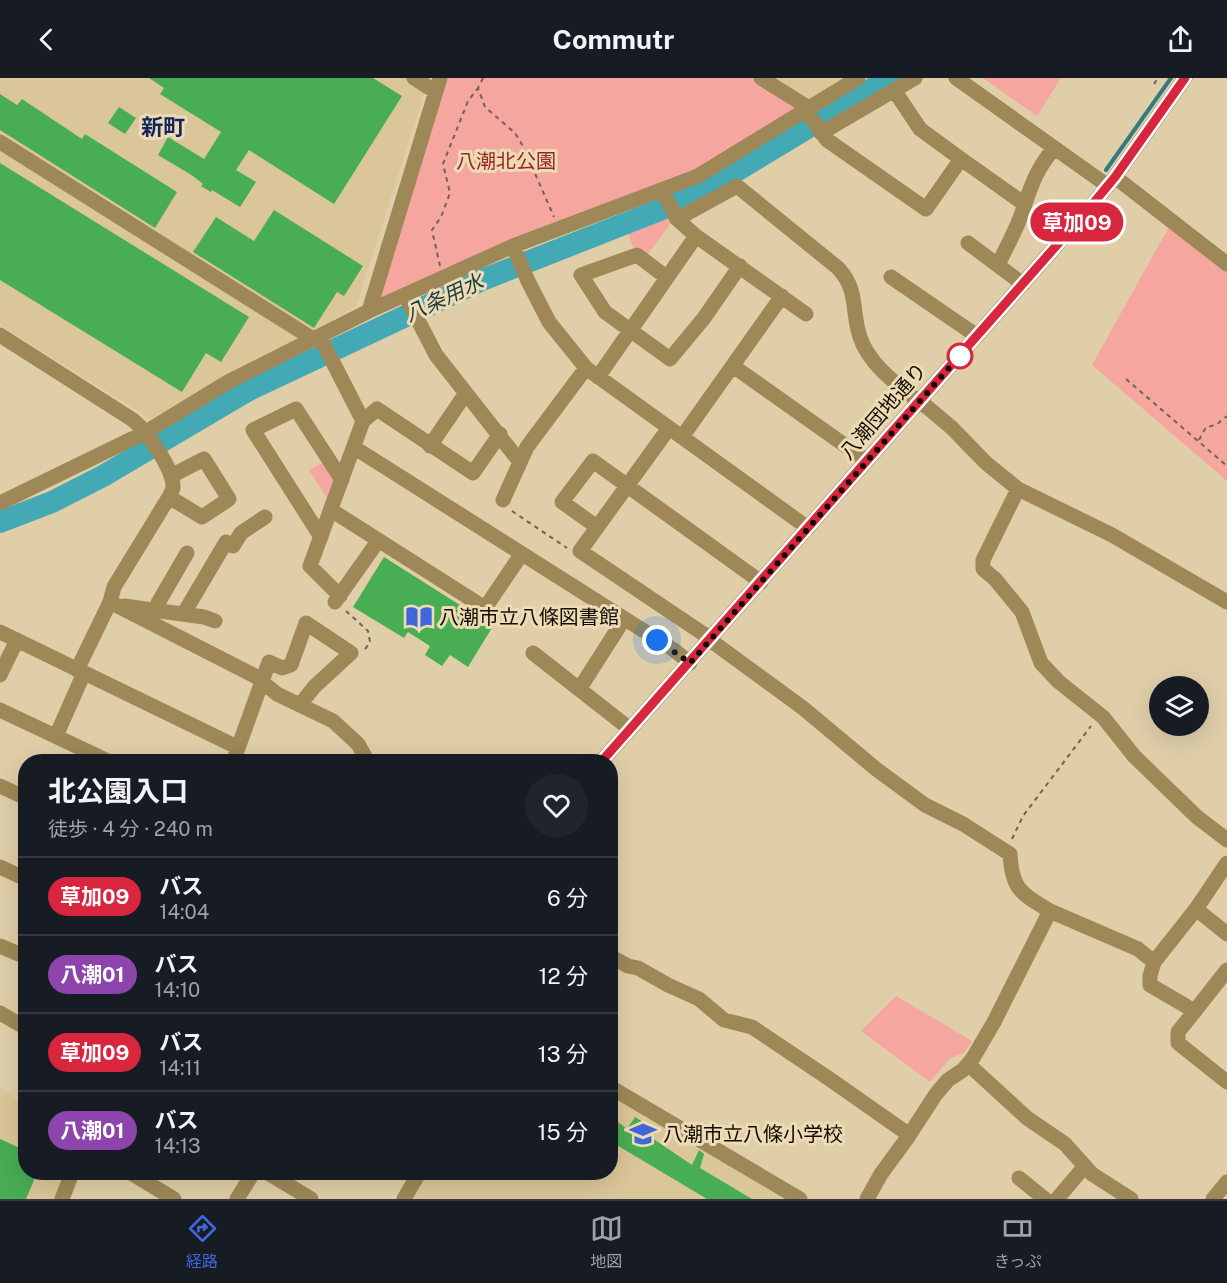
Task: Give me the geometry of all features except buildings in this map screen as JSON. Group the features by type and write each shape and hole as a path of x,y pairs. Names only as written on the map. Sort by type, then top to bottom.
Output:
{"street":[{"path":"369,311 438,85 414,78"},
{"path":"761,78 808,110 819,131 827,140 926,209 961,159"},
{"path":"0,503 146,432 228,382 319,340 369,311 407,299 443,278 514,250 559,228 698,176 858,78"},
{"path":"819,131 915,78"},
{"path":"956,78 1054,148 1112,182 1227,264"},
{"name":"八潮団地通り","path":"608,754 1112,182 1185,78"},
{"path":"894,90 920,129 1023,203"},
{"path":"0,142 319,340 363,421"},
{"path":"998,265 1020,218 1023,203 1038,168 1054,148"},
{"path":"677,219 737,186 845,275 851,286 861,341 885,375 951,428 986,463 1018,489 1112,535 1227,602"},
{"path":"662,190 677,219 696,236 806,314"},
{"path":"503,500 527,447 630,331 696,236"},
{"path":"968,243 1023,284"},
{"path":"514,250 549,322 592,372 808,528"},
{"path":"666,277 637,255 581,275 605,312 670,359 704,318 740,266"},
{"path":"891,277 977,336"},
{"path":"782,296 734,366 628,486 580,551 711,639 803,708 876,769 925,805 963,824 1010,854 1011,876 1017,887 1050,911 1138,949 1154,962"},
{"path":"407,299 436,355 520,462"},
{"path":"0,335 133,420 146,432 171,476 173,488 170,497 114,587 111,603 80,671 56,736"},
{"path":"734,366 867,461"},
{"path":"430,446 466,393"},
{"path":"321,537 253,430 296,409 342,480"},
{"path":"378,541 336,601 310,566 363,421 377,409 473,473 500,434"},
{"path":"355,448 674,650 690,663"},
{"path":"170,497 202,517 229,500 204,459 171,476"},
{"path":"597,526 562,502 593,461 761,582"},
{"path":"1018,489 983,560 983,569 995,579 1022,612 1041,663 1059,682 1103,717 1134,756 1197,817 1227,840"},
{"path":"331,510 485,608 521,555"},
{"path":"186,614 226,542 233,546 241,533 266,517"},
{"path":"156,610 187,553"},
{"path":"111,603 204,617 215,621"},
{"path":"111,603 255,676 277,694 333,721 358,744 364,754"},
{"path":"580,688 624,619"},
{"path":"239,754 269,662 282,668 291,665 306,623 351,653 314,687 300,705"},
{"path":"0,632 80,671 232,754"},
{"path":"0,675 17,640"},
{"path":"533,653 630,729"},
{"path":"0,710 93,754"},
{"path":"0,786 18,794"},
{"path":"1194,1012 1150,985 1150,976 1154,962 1196,909 1227,863"},
{"path":"0,867 18,875"},
{"path":"1196,909 1227,934"},
{"path":"867,1199 908,1134 948,1080 968,1064 994,1022 1050,911"},
{"path":"0,946 18,954"},
{"path":"618,960 699,999 724,1020 752,1027 908,1134"},
{"path":"1227,970 1178,1032 1178,1043 1227,1082"},
{"path":"0,1013 18,1023"},
{"path":"968,1064 1027,1118 1065,1144 1084,1167 1131,1199"},
{"path":"618,1092 800,1199"},
{"path":"1057,1199 1084,1167"},
{"path":"1019,1178 1045,1199"},
{"path":"62,1199 69,1180"},
{"path":"143,1180 174,1199"},
{"path":"237,1199 249,1180"},
{"path":"280,1180 311,1199"},
{"path":"404,1199 414,1180"},
{"path":"1213,1199 1227,1182"}],"path":[{"path":"443,278 432,230 441,217 450,194 443,165 468,101 483,78"},
{"path":"1154,84 1158,78"},
{"path":"478,87 485,107 515,133 523,146 559,228"},
{"path":"1126,379 1227,466"},
{"path":"1199,440 1206,427 1216,425 1227,416"},
{"path":"503,500 508,508 521,518 575,553 580,551"},
{"path":"336,601 368,631 370,642 367,647 357,657 351,653"},
{"path":"1010,854 1012,839 1023,816 1094,723"}],"shaded area":[{"path":"0,78 429,78 356,307 151,419 0,325"},
{"path":"772,78 848,78 810,102"},
{"path":"0,1088 18,1100 18,1180 65,1180 58,1199 0,1199"},
{"name":"八潮市立八條小学校","path":"618,1100 786,1199 414,1199 424,1180 618,1180"}],"green space":[{"name":"八潮北公園","path":"444,78 752,78 800,109 694,173 377,304"},
{"path":"983,78 1061,78 1037,116"},
{"path":"669,207 674,219 642,262 636,257 626,225"},
{"path":"1170,225 1227,266 1227,481 1092,365"},
{"path":"327,460 337,476 329,501 309,470"},
{"path":"896,996 972,1041 964,1053 950,1058 930,1082 861,1031"}],"waterway":[{"name":"八条用水","path":"0,522 52,502 103,476 247,391 482,280 695,196 890,78"},
{"path":"1106,170 1171,78"}],"bus line":[{"name":"草加09","path":"608,754 1086,212 1115,177 1185,78"}],"place":[{"name":"八潮市立八條図書館","path":"419,617"},
{"name":"八潮市立八條小学校","path":"643,1134"}],"district":[{"name":"新町","path":"163,127"}],"route":[{"path":"657,640 690,663 963,352 960,356"}]}
